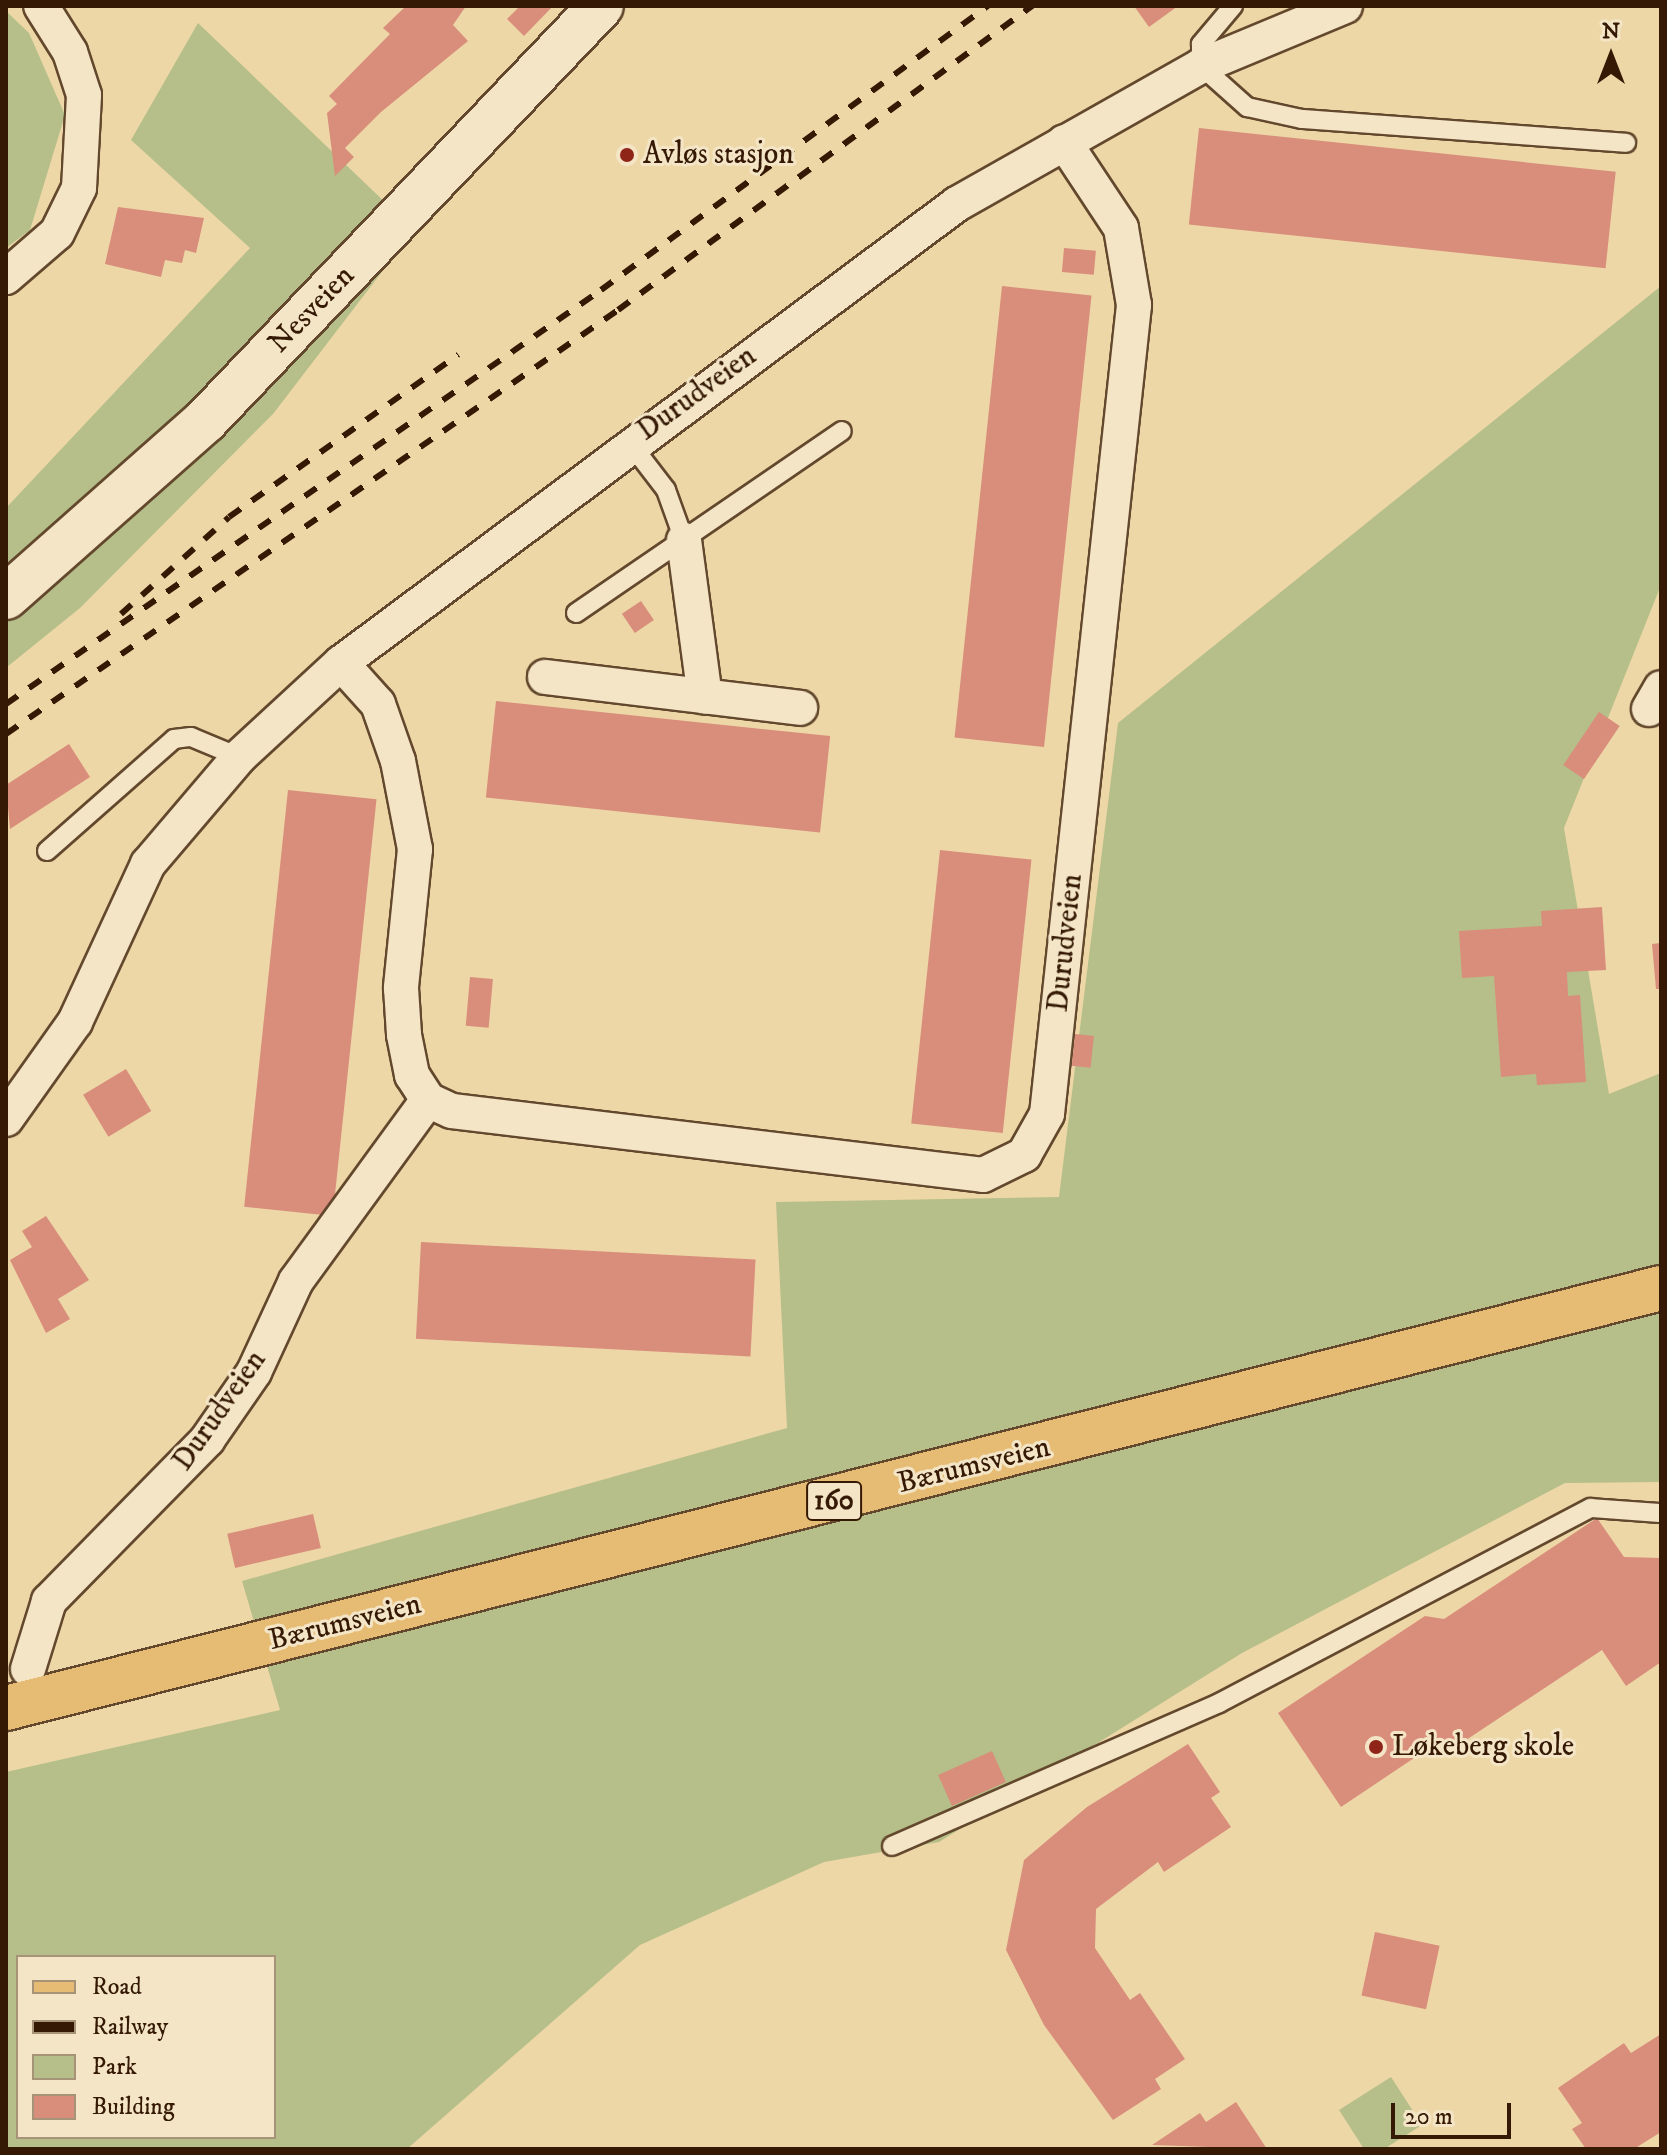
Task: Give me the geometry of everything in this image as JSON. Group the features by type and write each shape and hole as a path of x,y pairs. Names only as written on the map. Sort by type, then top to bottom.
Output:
{"main road":[{"name":"Bærumsveien","path":"6,1708 1661,1288"}],"street":[{"path":"6,277 57,233 79,188 84,95 70,52 41,6"},
{"name":"Nesveien","path":"6,597 206,420 601,6"},
{"name":"Durudveien","path":"11,1102 75,1022 148,864 239,757 341,663 630,443 957,204 1201,66 1345,6"},
{"name":"Durudveien","path":"28,1669 49,1601 207,1440 254,1372 296,1281 428,1100 452,1111 983,1175 1024,1155 1047,1114 1134,305 1121,228 1064,142"},
{"path":"684,540 705,697"},
{"path":"341,663 378,704 398,761 415,849 401,988 404,1035 412,1075 428,1100"},
{"path":"545,677 800,708"}],"lane":[{"path":"1233,6 1201,44 1201,66 1247,107 1302,119 1626,143"},
{"path":"576,613 842,431"},
{"path":"630,443 666,490 684,540"},
{"path":"47,851 174,739 191,737 239,757"},
{"path":"892,1846 1219,1703 1591,1508 1661,1513"}],"green space":[{"path":"6,11 29,33 65,115 30,230 6,248"},
{"path":"198,23 414,230 273,414 80,608 7,667 6,508 250,248 131,140"},
{"path":"1661,286 1661,585 1564,828 1609,1094 1661,1073 1661,1482 1565,1483 1242,1653 939,1842 824,1862 640,1945 407,2149 6,2149 6,1772 280,1710 242,1581 787,1428 776,1202 1059,1197 1118,723"},
{"path":"1391,2077 1422,2125 1384,2149 1364,2149 1339,2110"}],"building":[{"path":"406,6 466,6 453,25 468,41 381,112 345,148 354,157 335,176 327,113 337,104 329,96 390,34 383,28"},
{"path":"520,6 553,6 524,36 507,19"},
{"path":"1134,6 1178,6 1149,27"},
{"path":"1199,128 1616,172 1606,268 1189,224"},
{"path":"118,207 204,218 196,253 185,250 182,263 165,260 161,277 105,264"},
{"path":"1064,248 1096,251 1094,275 1062,272"},
{"path":"1002,286 1092,295 1044,747 955,738"},
{"path":"641,601 654,620 635,633 622,614"},
{"path":"496,701 830,736 820,833 486,797"},
{"path":"1599,712 1620,726 1584,779 1563,765"},
{"path":"69,744 90,777 10,829 6,785"},
{"path":"288,790 377,799 333,1216 244,1207"},
{"path":"940,850 1031,860 1003,1133 911,1123"},
{"path":"1602,907 1606,970 1567,972 1568,996 1580,995 1586,1082 1537,1085 1536,1074 1501,1077 1494,976 1462,978 1459,931 1542,926 1541,911"},
{"path":"1661,943 1661,989 1656,989 1652,944"},
{"path":"470,977 493,979 489,1028 466,1026"},
{"path":"1075,1034 1094,1036 1091,1068 1072,1066"},
{"path":"126,1069 151,1111 108,1137 83,1095"},
{"path":"46,1216 89,1280 58,1299 70,1319 46,1333 10,1260 32,1247 22,1231"},
{"path":"421,1242 756,1260 750,1356 416,1339"},
{"path":"313,1514 321,1548 235,1568 227,1534"},
{"path":"1597,1518 1624,1557 1661,1558 1661,1662 1626,1686 1602,1650 1457,1746 1453,1739 1432,1746 1341,1807 1278,1713 1425,1616 1444,1619"},
{"path":"1188,1744 1220,1792 1211,1798 1231,1827 1164,1872 1158,1862 1096,1909 1095,1948 1130,2000 1140,1993 1185,2059 1155,2079 1161,2089 1113,2120 1044,2025 1006,1950 1024,1860 1087,1807"},
{"path":"992,1751 1006,1782 952,1806 938,1775"},
{"path":"1375,1932 1440,1946 1426,2009 1361,1996"},
{"path":"1661,2034 1661,2132 1637,2147 1586,2149 1572,2129 1582,2123 1558,2088 1624,2043 1631,2053"},
{"path":"1236,2102 1267,2149 1152,2145 1200,2113 1206,2122"}],"railway":[{"path":"6,704 601,290 988,6"},
{"path":"6,734 618,310 1032,6"},
{"path":"121,614 229,517 458,355"}],"place":[{"name":"Avløs stasjon","path":"627,155"},
{"name":"Løkeberg skole","path":"1376,1747"}]}
